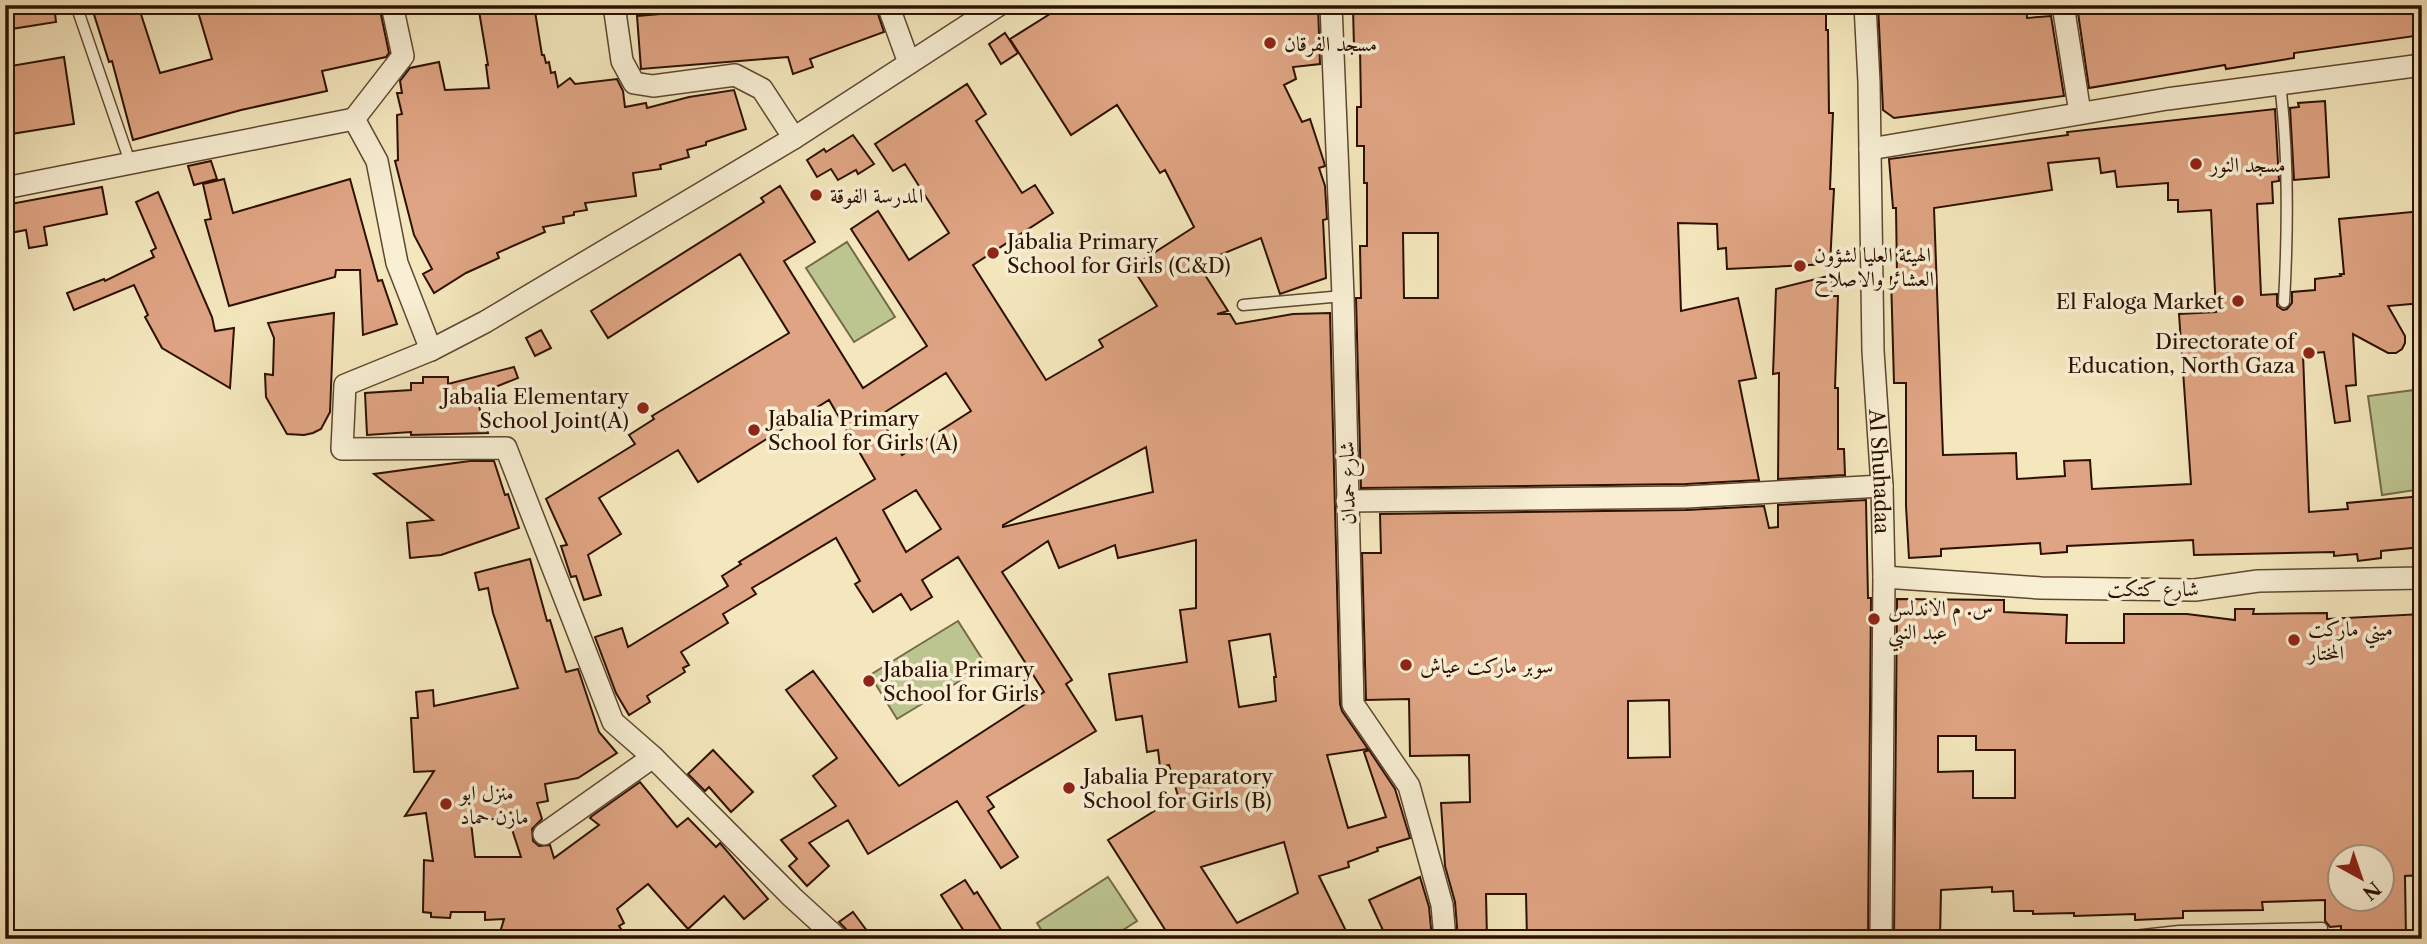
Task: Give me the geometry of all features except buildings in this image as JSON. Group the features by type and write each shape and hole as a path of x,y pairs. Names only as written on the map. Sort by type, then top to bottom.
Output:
{"street":[{"path":"5,188 354,119 403,57 392,5"},
{"path":"614,5 622,61 634,83 653,86 735,75 762,89 794,138"},
{"path":"888,5 909,62"},
{"name":"شارع حمدان","path":"1331,5 1343,296 1353,704 1409,786 1442,905 1445,939"},
{"name":"Al Shuhadaa","path":"1865,5 1873,351 1882,486 1884,577 1881,939"},
{"path":"2063,5 2080,113"},
{"path":"838,939 792,897 653,757 613,722 506,448 342,449 345,385 431,350 485,322 794,138 994,7"},
{"path":"1870,149 2080,113 2422,65"},
{"path":"354,119 377,161 397,264 431,350"},
{"path":"1347,501 1686,497 1882,486"},
{"name":"شارع كتكت","path":"1884,577 2041,588 2195,590 2258,582 2422,578"},
{"path":"544,834 653,757"}],"lane":[{"path":"76,5 131,165"},
{"path":"2280,83 2286,127 2287,246 2284,302"},
{"path":"1243,305 1343,296"},
{"path":"2107,939 2179,931 2322,928"}],"green space":[{"path":"847,242 895,317 854,342 806,268"},
{"path":"2422,389 2422,489 2382,495 2368,396"},
{"path":"958,621 986,665 897,719 870,675"},
{"path":"1108,877 1137,921 1109,939 1047,939 1037,923"}],"place":[{"name":"مسجد الفرقان","path":"1270,43"},
{"name":"مسجد النور","path":"2196,164"},
{"name":"المدرسة الفوقة","path":"816,195"},
{"name":"Jabalia Primary School for Girls (C&D)","path":"993,253"},
{"name":"الهيئة العليا لشؤون العشائر والاصلاح","path":"1800,266"},
{"name":"El Faloga Market","path":"2238,301"},
{"name":"Directorate of Education, North Gaza","path":"2309,353"},
{"name":"Jabalia Elementary School Joint(A)","path":"643,408"},
{"name":"Jabalia Primary School for Girls (A)","path":"754,430"},
{"name":"س. م الاندلس عبد النبي","path":"1874,619"},
{"name":"ميني ماركت المختار","path":"2294,640"},
{"name":"سوبر ماركت عياش","path":"1406,665"},
{"name":"Jabalia Primary School for Girls","path":"869,681"},
{"name":"Jabalia Preparatory School for Girls (B)","path":"1069,788"},
{"name":"منزل ابو مازن حماد","path":"446,804"}]}
